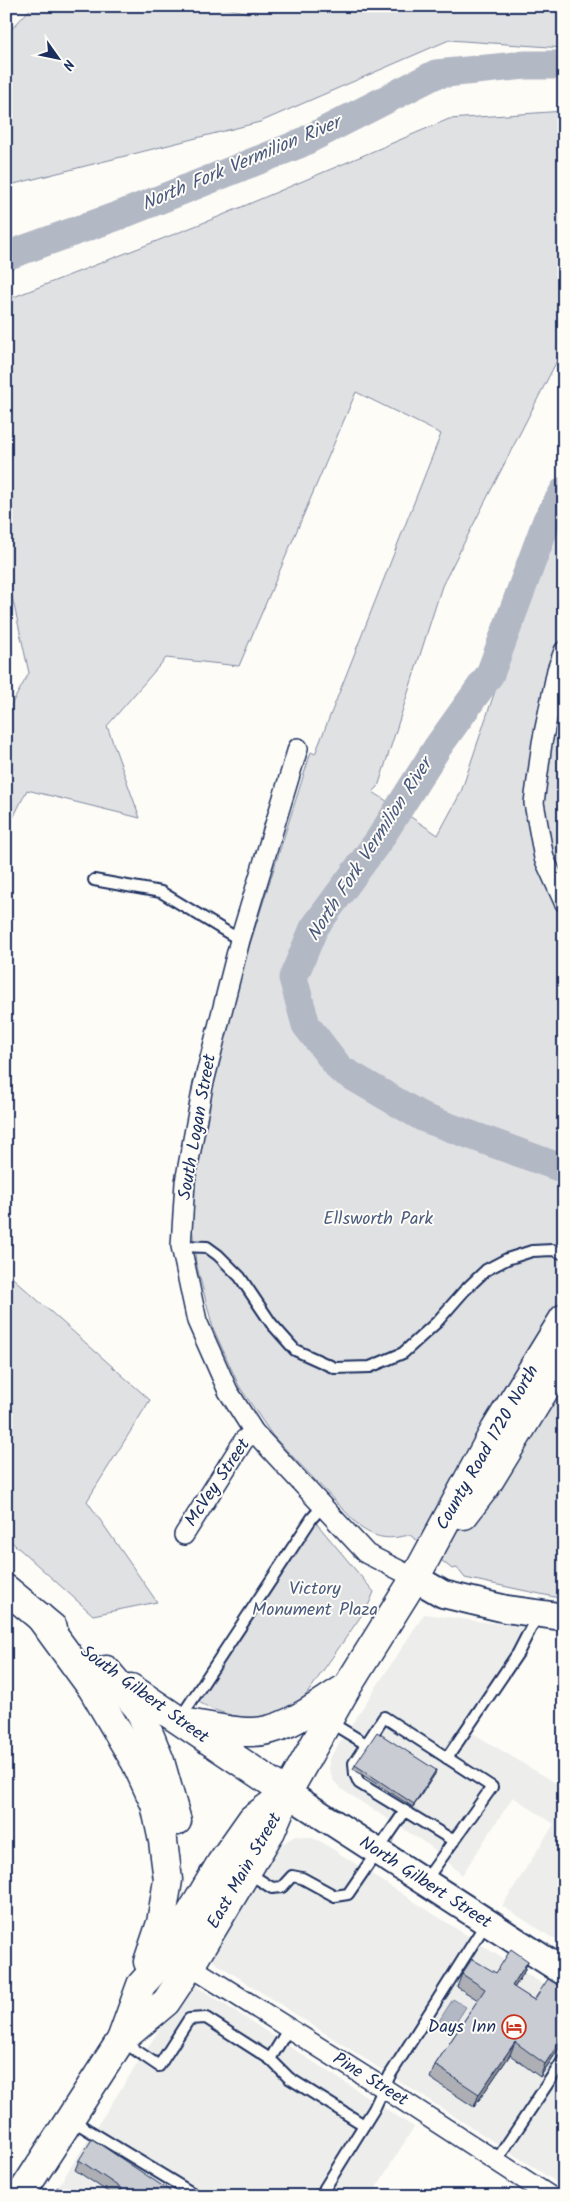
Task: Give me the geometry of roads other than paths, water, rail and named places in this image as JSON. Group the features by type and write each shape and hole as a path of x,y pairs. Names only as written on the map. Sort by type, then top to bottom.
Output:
{"main road":[{"name":"County Road 1720 North","path":"537,1382 564,1318"},
{"name":"County Road 1720 North","path":"287,1793 347,1686 415,1578 495,1430 537,1382 564,1358"},
{"path":"415,1578 443,1594 551,1615"},
{"name":"South Gilbert Street","path":"6,1589 40,1617 99,1679 179,1721 287,1793"},
{"path":"99,1679 140,1710 160,1761 174,1808 183,1852 184,1899 172,1958 155,1992 121,2040"},
{"path":"99,1679 155,1804 163,1841 168,1880 162,1923 140,1985"},
{"path":"179,1721 250,1732 270,1730 298,1717 347,1686"},
{"name":"East Main Street","path":"20,2196 121,2040 140,1985 161,1963 221,1863 252,1819 287,1793"},
{"name":"East Main Street","path":"121,2040 166,2002 190,1966 271,1831 287,1793"},
{"name":"North Gilbert Street","path":"287,1793 564,1972"}],"street":[{"path":"564,651 557,670 542,743 534,804 544,858 564,902"},
{"name":"South Logan Street","path":"298,748 240,940 201,1096 185,1182 181,1246 197,1321 228,1391 254,1432 367,1554 415,1578"},
{"name":"McVey Street","path":"184,1534 244,1440 254,1432"},
{"name":"Pine Street","path":"190,1966 550,2196"}],"lane":[{"path":"94,880 161,892 240,940"},
{"path":"181,1246 206,1247 218,1255 240,1277 271,1323 295,1350 335,1368 370,1367 403,1354 436,1323 464,1291 486,1270 507,1259 532,1251 553,1250 564,1254"},
{"path":"179,1721 312,1518 322,1507"},
{"path":"447,1758 518,1653 551,1615"},
{"path":"424,1882 454,1841 492,1787 384,1717 354,1763 355,1774 359,1783 454,1841"},
{"path":"328,1721 366,1744"},
{"path":"246,1872 272,1888 282,1887 292,1876 302,1878 335,1896 348,1894 405,1812"},
{"path":"320,2196 374,2109 382,2087 486,1922"},
{"path":"121,2040 159,2066 188,2019 206,2018 270,2059 289,2078 364,2125"},
{"path":"270,2059 289,2028"},
{"path":"496,2161 564,2059"},
{"path":"69,2119 197,2196"}],"waterway":[{"name":"North Fork Vermilion River","path":"6,256 123,214 299,144 436,74 526,65 564,65"},
{"name":"North Fork Vermilion River","path":"564,491 547,520 490,674 437,748 379,840 314,928 293,978 306,1025 340,1069 424,1118 564,1169"}],"place":[{"name":"Days Inn","path":"514,2027"}],"park label":[{"name":"Ellsworth Park","path":"378,1219"},
{"name":"Victory Monument Plaza","path":"315,1599"}]}
